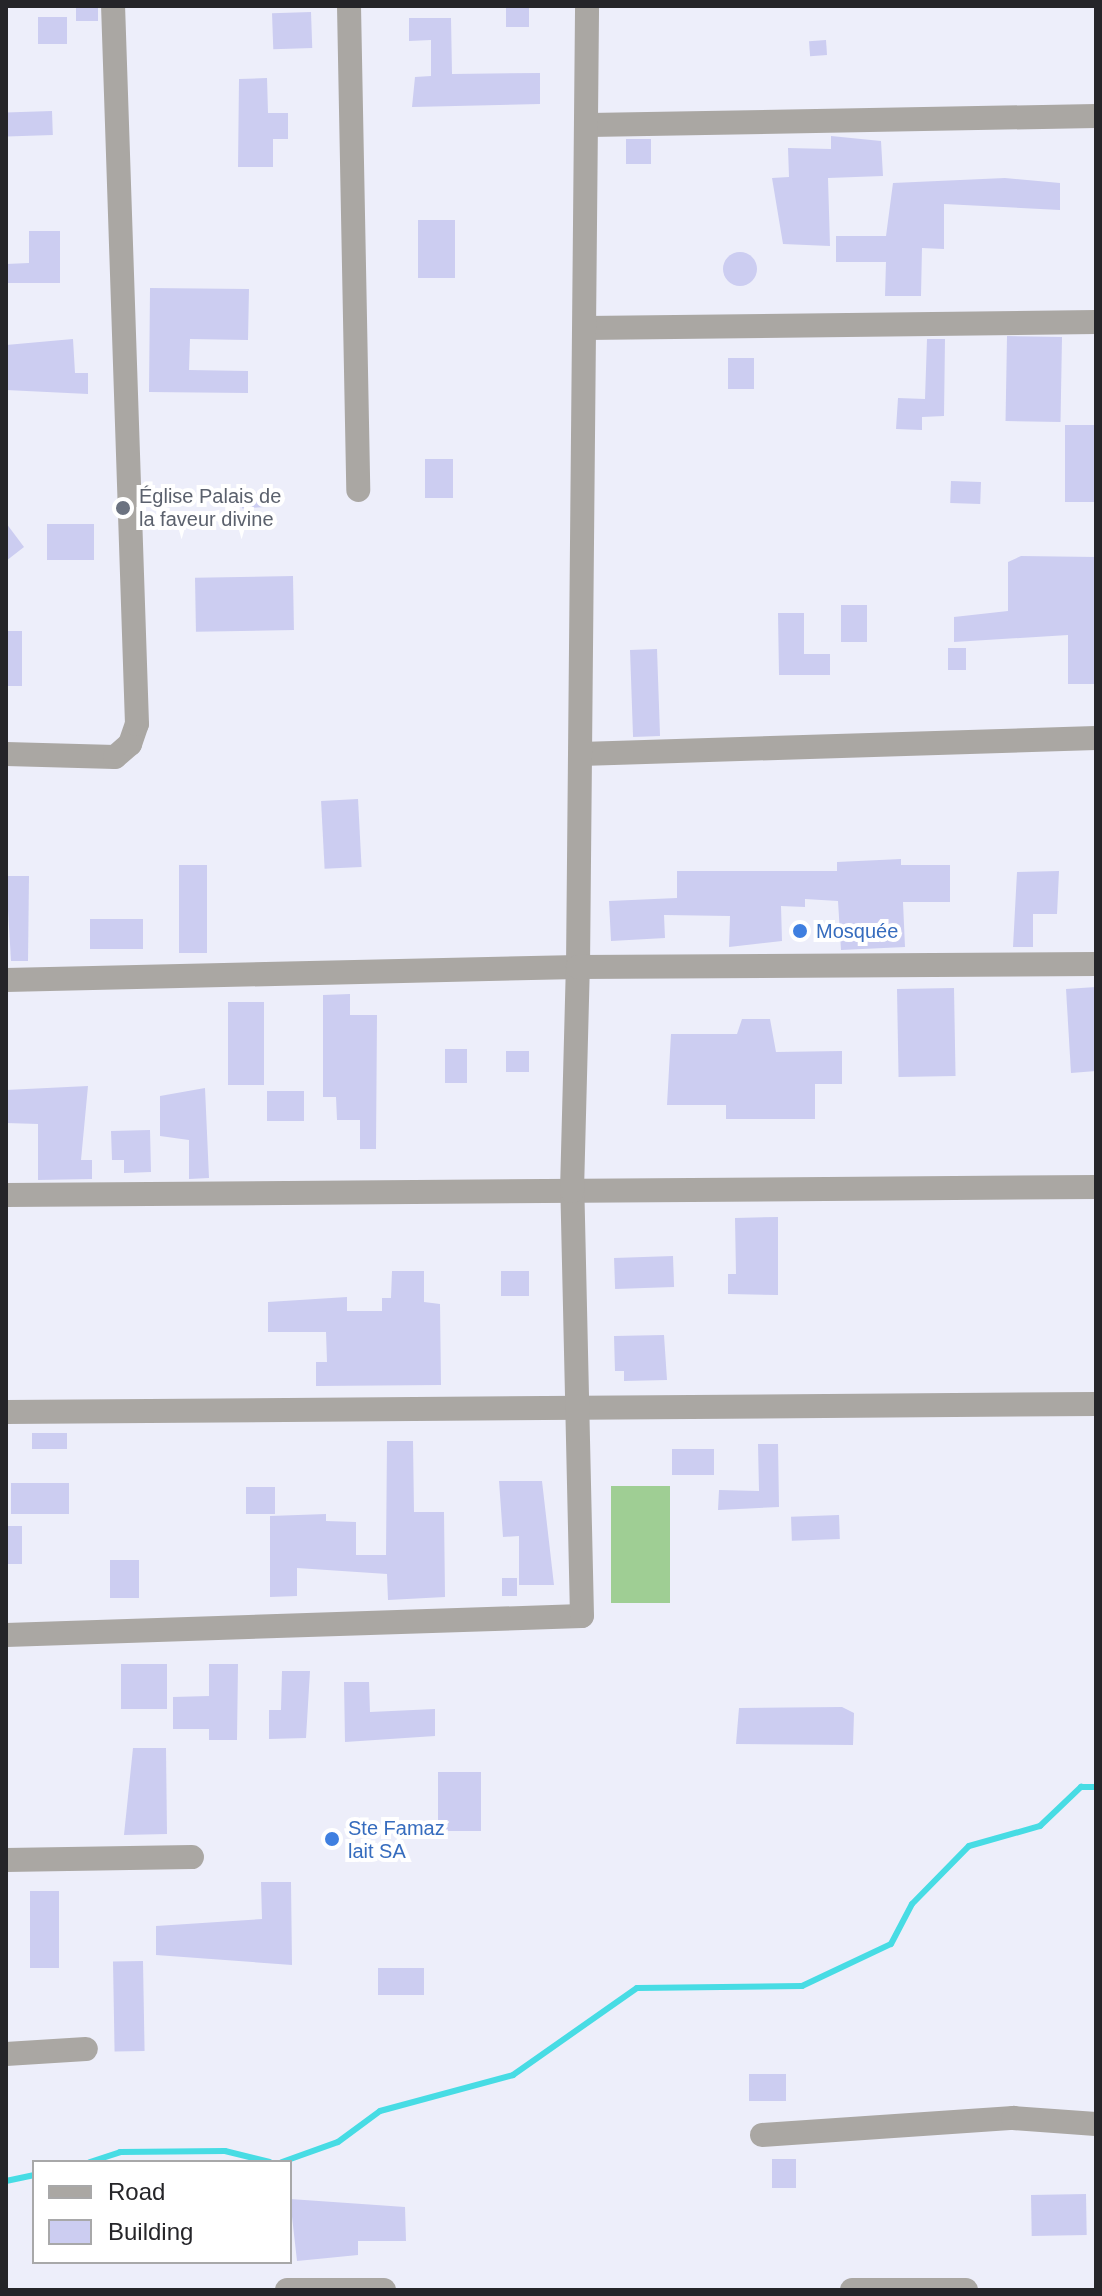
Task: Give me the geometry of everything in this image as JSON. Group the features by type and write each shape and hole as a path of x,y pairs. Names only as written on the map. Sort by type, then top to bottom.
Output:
{"street":[{"path":"6,754 115,757 130,744 137,724 113,6"},
{"path":"349,6 358,490"},
{"path":"6,1635 582,1616 572,1191 578,967 589,125 587,6"},
{"path":"589,125 1096,116"},
{"path":"586,328 1096,322"},
{"path":"581,754 1096,738"},
{"path":"6,980 578,967 1096,964"},
{"path":"6,1195 1096,1187"},
{"path":"6,1412 1096,1404"},
{"path":"6,1860 192,1857"},
{"path":"6,2054 86,2049"},
{"path":"762,2135 1013,2118 1096,2124"},
{"path":"287,2290 384,2290"},
{"path":"852,2290 966,2290"}],"green space":[{"path":"611,1486 670,1486 670,1603 611,1603"}],"building":[{"path":"76,6 98,6 98,21 76,21"},
{"path":"506,6 529,6 529,27 506,27"},
{"path":"311,12 312,48 273,49 272,13"},
{"path":"38,17 67,17 67,44 38,44"},
{"path":"409,18 451,18 452,74 540,73 540,104 412,107 415,77 431,76 431,40 409,41"},
{"path":"826,40 827,55 810,56 809,41"},
{"path":"267,78 268,113 288,113 288,139 273,139 273,167 238,167 239,79"},
{"path":"52,111 53,135 7,137 6,113"},
{"path":"831,136 881,141 883,176 828,178 830,246 783,244 772,178 789,177 788,148 831,149"},
{"path":"626,139 651,139 651,164 626,164"},
{"path":"1005,178 1060,183 1060,210 944,204 944,249 922,248 921,296 885,296 886,262 836,262 836,236 886,236 893,183"},
{"path":"418,220 455,220 455,278 418,278"},
{"path":"29,231 60,231 60,283 6,283 6,264 29,263"},
{"path":"740,252 752,257 757,269 752,281 740,286 728,281 723,269 728,257"},
{"path":"150,288 249,289 248,340 190,339 189,370 248,371 248,393 149,392"},
{"path":"1007,336 1062,337 1061,422 1006,421"},
{"path":"73,339 75,373 88,373 88,394 6,390 6,345"},
{"path":"927,339 945,339 944,416 922,417 922,430 896,429 898,398 925,399"},
{"path":"728,358 754,358 754,389 728,389"},
{"path":"1065,425 1096,425 1096,502 1065,502"},
{"path":"425,459 453,459 453,498 425,498"},
{"path":"951,481 981,482 980,504 950,503"},
{"path":"264,492 265,507 242,509 241,494"},
{"path":"6,523 24,547 6,561"},
{"path":"47,524 94,524 94,560 47,560"},
{"path":"1021,556 1096,557 1096,684 1068,684 1068,635 954,642 954,617 1008,611 1008,562"},
{"path":"293,576 294,630 196,632 195,578"},
{"path":"841,605 867,605 867,642 841,642"},
{"path":"778,613 804,613 804,654 830,654 830,675 779,675"},
{"path":"6,631 22,631 22,686 6,686"},
{"path":"948,648 966,648 966,670 948,670"},
{"path":"657,649 660,736 633,737 630,650"},
{"path":"358,799 362,867 325,869 321,801"},
{"path":"901,859 901,865 950,865 950,902 903,902 905,947 841,950 838,901 805,899 805,907 781,906 782,941 729,947 730,916 664,915 665,938 611,941 609,901 677,898 677,871 837,871 837,862"},
{"path":"179,865 207,865 207,953 179,953"},
{"path":"1059,871 1057,914 1033,914 1033,947 1013,947 1017,872"},
{"path":"6,876 29,876 28,961 11,961"},
{"path":"90,919 143,919 143,949 90,949"},
{"path":"1096,987 1096,1071 1071,1073 1066,989"},
{"path":"954,988 956,1076 899,1077 897,989"},
{"path":"350,994 350,1015 377,1015 376,1149 360,1149 360,1120 337,1120 336,1097 323,1097 323,995"},
{"path":"228,1002 264,1002 264,1085 228,1085"},
{"path":"742,1019 770,1019 776,1052 842,1051 842,1084 815,1084 815,1119 726,1119 726,1105 667,1105 671,1034 737,1034"},
{"path":"445,1049 467,1049 467,1083 445,1083"},
{"path":"506,1051 529,1051 529,1072 506,1072"},
{"path":"88,1086 81,1160 92,1160 92,1179 38,1180 38,1124 6,1123 6,1090"},
{"path":"205,1088 209,1178 189,1179 189,1140 160,1136 160,1096"},
{"path":"267,1091 304,1091 304,1121 267,1121"},
{"path":"150,1130 151,1172 124,1173 124,1160 112,1160 111,1131"},
{"path":"778,1217 778,1295 728,1294 728,1274 736,1274 735,1218"},
{"path":"673,1256 674,1287 615,1289 614,1258"},
{"path":"392,1271 424,1271 424,1302 440,1304 441,1385 316,1386 316,1362 327,1362 326,1332 268,1332 268,1302 347,1297 347,1311 382,1311 382,1298 391,1298"},
{"path":"501,1271 529,1271 529,1296 501,1296"},
{"path":"664,1335 667,1380 624,1381 624,1371 615,1371 614,1336"},
{"path":"32,1433 67,1433 67,1449 32,1449"},
{"path":"387,1441 413,1441 414,1512 444,1512 445,1597 388,1600 387,1574 297,1568 297,1596 270,1597 270,1516 326,1514 326,1521 356,1522 356,1555 386,1555"},
{"path":"758,1444 778,1444 779,1507 718,1510 719,1490 759,1491"},
{"path":"672,1449 714,1449 714,1475 672,1475"},
{"path":"499,1481 542,1481 554,1585 519,1585 519,1536 503,1537"},
{"path":"11,1483 69,1483 69,1514 11,1514"},
{"path":"246,1487 275,1487 275,1514 246,1514"},
{"path":"839,1515 840,1539 792,1541 791,1517"},
{"path":"6,1526 22,1526 22,1564 6,1564"},
{"path":"110,1560 139,1560 139,1598 110,1598"},
{"path":"502,1578 517,1578 517,1596 502,1596"},
{"path":"121,1664 167,1664 167,1709 121,1709"},
{"path":"209,1664 238,1664 237,1740 209,1740 209,1729 173,1729 173,1697 209,1696"},
{"path":"282,1671 310,1671 306,1738 269,1739 269,1710 281,1710"},
{"path":"344,1682 369,1682 370,1712 435,1709 435,1736 345,1742"},
{"path":"842,1707 854,1713 853,1745 736,1744 739,1708"},
{"path":"133,1748 166,1748 167,1834 124,1835"},
{"path":"438,1772 481,1772 481,1831 438,1831"},
{"path":"261,1882 291,1882 292,1965 156,1955 156,1926 262,1919"},
{"path":"30,1891 59,1891 59,1968 30,1968"},
{"path":"143,1961 145,2051 115,2052 113,1962"},
{"path":"378,1968 424,1968 424,1995 378,1995"},
{"path":"749,2074 786,2074 786,2101 749,2101"},
{"path":"772,2159 796,2159 796,2188 772,2188"},
{"path":"1086,2194 1087,2235 1032,2236 1031,2195"},
{"path":"292,2199 405,2207 406,2241 358,2241 358,2255 297,2261"}],"waterway":[{"path":"288,2160 338,2142 380,2111 513,2075 637,1988 802,1986 891,1944 912,1904 969,1846 1040,1826 1081,1787 1096,1787"},
{"path":"96,2160 120,2152 225,2151 262,2160"},
{"path":"6,2181 32,2175"}],"place":[{"name":"Église Palais de la faveur divine","path":"123,508"},
{"name":"Mosquée","path":"800,931"},
{"name":"Ste Famaz lait SA","path":"332,1839"}]}
